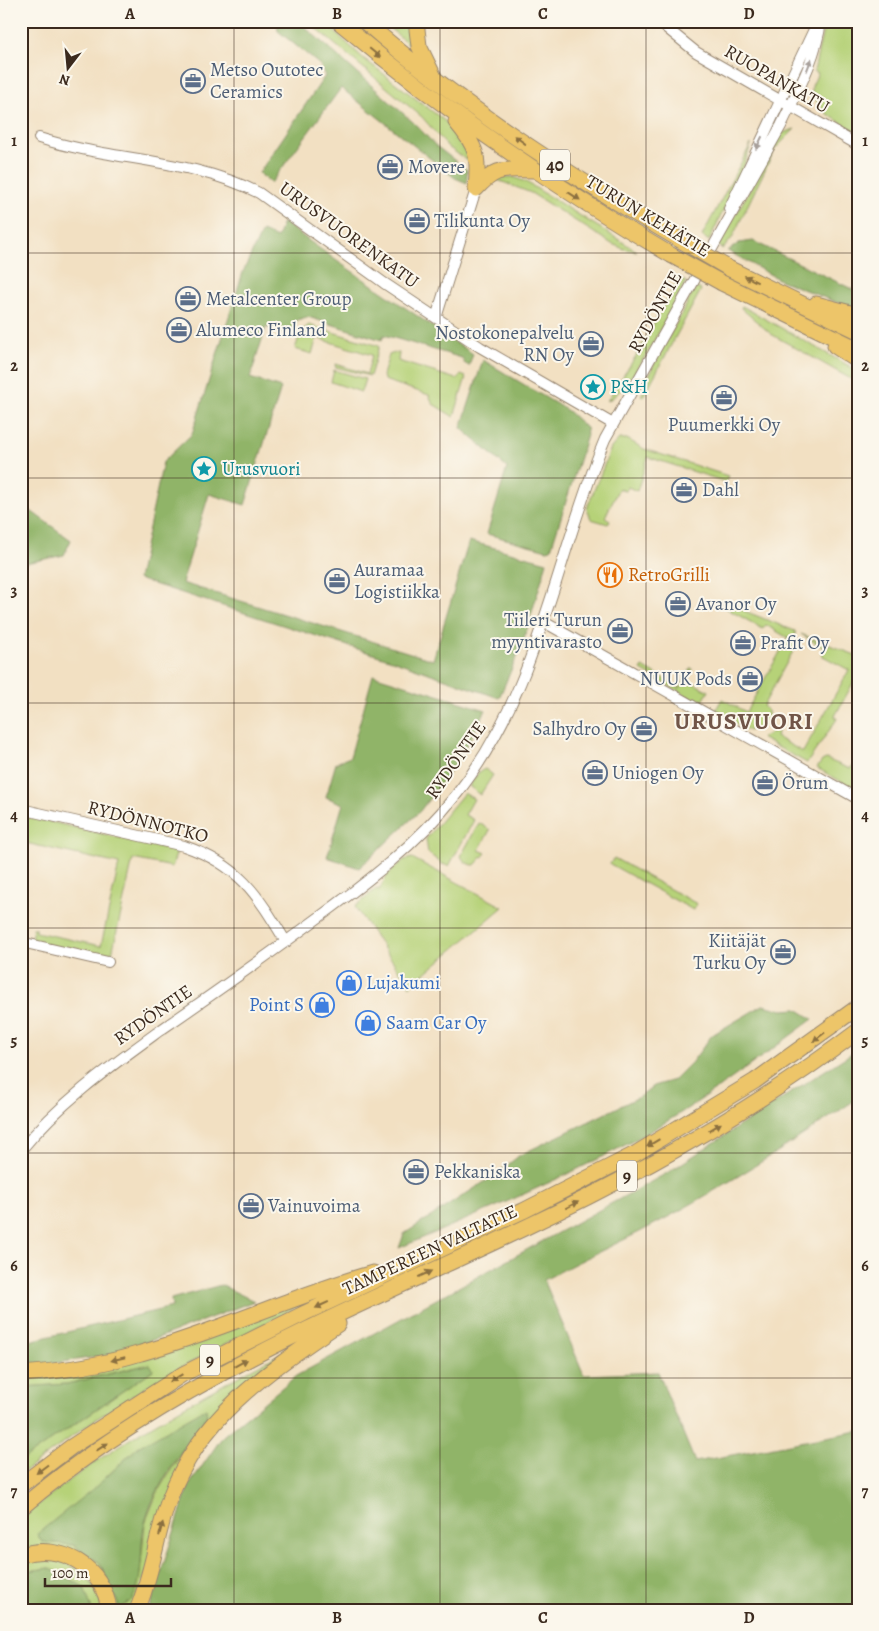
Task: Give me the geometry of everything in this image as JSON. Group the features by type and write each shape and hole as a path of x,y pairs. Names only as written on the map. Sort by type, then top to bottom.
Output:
{"highway":[{"name":"TURUN KEHÄTIE","path":"338,21 443,106 533,170 671,255 722,283 858,349"},
{"name":"TURUN KEHÄTIE","path":"364,21 436,80 546,160 730,269 858,331"},
{"path":"416,21 419,46 436,80"},
{"path":"443,106 474,145 478,165 476,189"},
{"path":"476,189 493,172 533,170"},
{"path":"779,294 858,315"},
{"path":"794,319 858,361"},
{"name":"TAMPEREEN VALTATIE","path":"21,1485 71,1447 183,1374 523,1211 635,1154 755,1082 858,1008"},
{"name":"TAMPEREEN VALTATIE","path":"21,1508 79,1462 195,1388 255,1355 526,1227 668,1155 762,1099 858,1030"},
{"path":"21,1374 97,1364 140,1354 225,1325 323,1287 414,1262"},
{"path":"137,1610 169,1499 184,1468 209,1428 227,1408 256,1383 381,1295"},
{"path":"21,1555 37,1551 52,1551 78,1560 99,1582 106,1594 109,1610"}],"street":[{"name":"RUOPANKATU","path":"658,21 696,52 858,145"},
{"name":"RYDÖNTIE","path":"718,236 780,100 820,21"},
{"name":"RYDÖNTIE","path":"21,1150 53,1115 86,1084 376,876 419,836 456,795 486,753 508,713 544,622 592,469 613,424 791,106 812,56 820,21"},
{"name":"URUSVUORENKATU","path":"39,138 60,145 188,168 242,184 273,202 436,318 526,375 613,424"},
{"path":"436,318 476,189"},
{"path":"544,622 858,799"},
{"name":"RYDÖNNOTKO","path":"21,809 184,846 209,854 229,867 251,888 286,942"},
{"path":"21,942 108,962"}],"green space":[{"path":"277,21 298,21 414,123 436,146 467,170 467,183 455,178 341,88 271,183 259,173 325,76 320,65 278,31"},
{"path":"307,21 323,21 363,58 463,135 472,164 448,147 422,117"},
{"path":"381,21 411,21 412,47 411,46"},
{"path":"825,21 858,21 858,134 826,113 812,96 812,86 818,73 814,71"},
{"path":"795,129 775,149 732,238 723,249 718,246 782,133"},
{"path":"751,144 744,166 709,241 702,236"},
{"path":"498,177 513,177 526,182 637,251 624,249 612,244 531,193 495,179"},
{"path":"283,222 473,354 469,366 464,363 462,358 384,335 382,340 308,317 297,320 291,335 266,327 250,378 281,388 245,505 209,494 182,583 433,660 469,541 547,562 522,645 499,698 392,660 138,579 163,462 192,434 243,272 262,231 277,238"},
{"path":"753,241 858,292 858,311 780,280 728,251 739,243"},
{"path":"679,278 686,282 651,347 628,381 607,401 636,356"},
{"path":"696,287 701,290 643,397 641,396 653,366"},
{"path":"742,306 858,371 858,383 771,334 741,308"},
{"path":"309,325 379,346 370,376 335,367 336,364 367,374 372,355 317,338 312,354 295,349 301,331"},
{"path":"399,353 398,361 456,379 461,375 466,377 454,417 433,404 429,395 384,380 383,375 389,355"},
{"path":"483,360 568,411 586,428 587,435 551,549 547,550 487,534 507,468 461,428"},
{"path":"334,370 365,379 361,392 331,382"},
{"path":"619,439 627,439 644,449 728,476 726,482 648,457 637,491 628,487 626,491 619,488 605,517 610,520 608,524 591,519 587,508 611,448"},
{"path":"21,504 71,540 64,555 21,564"},
{"path":"727,604 795,631 797,644 763,706 768,711 769,723 749,731 715,711 722,699 746,712 788,638 766,625 763,629 729,610 725,607"},
{"path":"801,634 858,656 858,674 835,716 837,719 807,763 761,738 778,729 776,737 803,752 849,670 821,655 824,648"},
{"path":"643,667 680,688 691,668 693,669 687,680 709,691 701,704 641,670"},
{"path":"373,675 486,710 457,762 420,811 359,868 327,857 343,804 326,797 336,763 350,757"},
{"path":"826,759 850,769 858,759 858,791 817,768"},
{"path":"485,769 493,775 480,795 469,786 479,772"},
{"path":"464,793 474,799 465,815 474,820 449,866 442,864 428,853 426,839"},
{"path":"21,815 177,851 172,867 133,859 111,958 32,942 33,928 36,928 36,932 101,946 119,864 21,842"},
{"path":"479,823 490,830 479,850 486,853 473,865 466,863 461,856"},
{"path":"412,858 503,907 410,986 355,907 376,889 379,890 388,874 404,860"},
{"path":"614,858 697,904 693,910 610,864"},
{"path":"763,1005 783,1010 797,1009 813,1019 746,1068 655,1129 603,1157 487,1211 399,1248 404,1234 495,1175 520,1155 639,1097 653,1086 674,1080 692,1062 712,1035"},
{"path":"858,1049 858,1098 766,1159 694,1202 544,1280 584,1375 658,1372 695,1462 858,1431 858,1608 851,1610 149,1610 189,1485 223,1436 296,1376 667,1173"},
{"path":"221,1285 254,1301 116,1354 49,1364 21,1365 21,1343 172,1307 171,1299"},
{"path":"325,1292 157,1380 93,1421 21,1474 21,1461 153,1370 145,1365 67,1384 27,1387 21,1387 21,1379 40,1377"},
{"path":"297,1345 201,1431 132,1610 114,1610 95,1569 21,1550 21,1519 53,1493 119,1446 154,1424","holes":["207,1416 188,1442 158,1491 145,1523 140,1573 120,1608 100,1563 73,1545 100,1483 138,1447"]},
{"path":"150,1364 153,1370 21,1461 21,1387 67,1384"},
{"path":"206,1408 207,1416 171,1467 155,1495 143,1532 139,1582 131,1600 120,1608 100,1563 73,1545 42,1542 37,1534 100,1483 138,1447"},
{"path":"48,1557 70,1565 84,1575 94,1588 103,1610 92,1610 49,1568 21,1572 21,1561"},
{"path":"49,1568 84,1587 92,1610 21,1610 21,1572"}],"place":[{"name":"Metso Outotec Ceramics","path":"193,81"},
{"name":"Movere","path":"390,167"},
{"name":"Tilikunta Oy","path":"417,221"},
{"name":"Metalcenter Group","path":"188,299"},
{"name":"Alumeco Finland","path":"179,330"},
{"name":"Nostokonepalvelu RN Oy","path":"591,344"},
{"name":"P&H","path":"593,387"},
{"name":"Puumerkki Oy","path":"724,398"},
{"name":"Urusvuori","path":"204,469"},
{"name":"Dahl","path":"684,490"},
{"name":"RetroGrilli","path":"610,575"},
{"name":"Auramaa Logistiikka","path":"337,581"},
{"name":"Avanor Oy","path":"678,604"},
{"name":"Tiileri Turun myyntivarasto","path":"620,631"},
{"name":"Prafit Oy","path":"743,643"},
{"name":"NUUK Pods","path":"750,679"},
{"name":"Salhydro Oy","path":"644,729"},
{"name":"Uniogen Oy","path":"595,773"},
{"name":"Örum","path":"765,783"},
{"name":"Kiitäjät Turku Oy","path":"783,952"},
{"name":"Lujakumi","path":"349,983"},
{"name":"Point S","path":"322,1005"},
{"name":"Saam Car Oy","path":"368,1023"},
{"name":"Pekkaniska","path":"416,1172"},
{"name":"Vainuvoima","path":"251,1206"}],"district":[{"name":"URUSVUORI","path":"744,721"}]}
